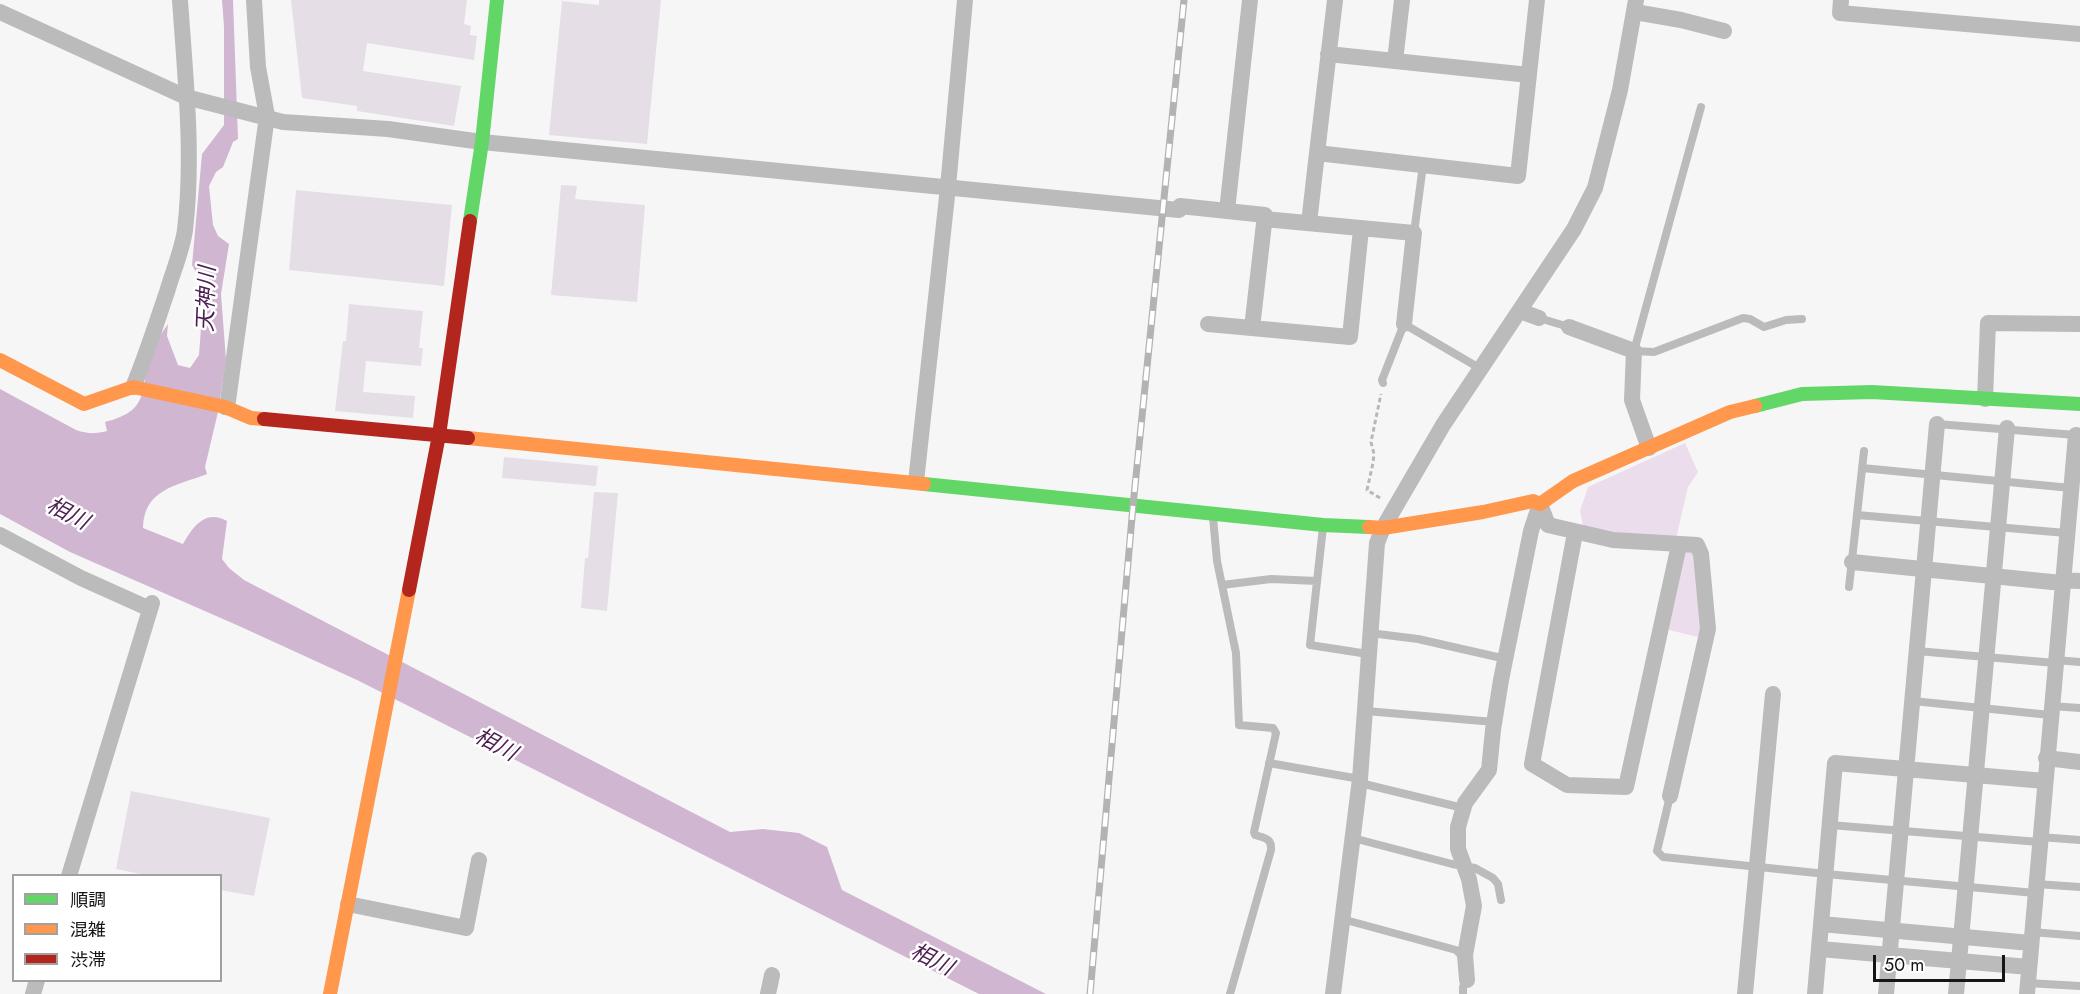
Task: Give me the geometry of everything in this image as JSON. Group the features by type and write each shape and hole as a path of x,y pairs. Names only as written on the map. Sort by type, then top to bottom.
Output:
{"street":[{"path":"133,387 145,358 181,249 185,230 190,97 180,0"},
{"path":"225,407 228,401 238,338 262,115 254,0"},
{"path":"330,994 439,435 482,142 497,0"},
{"path":"916,482 948,187 964,0"},
{"path":"1227,211 1250,0"},
{"path":"1309,223 1335,0"},
{"path":"1395,61 1402,0"},
{"path":"1317,153 1518,176 1537,0"},
{"path":"1841,0 1840,13 2080,34"},
{"path":"1334,994 1360,781 1377,543 1383,528 1443,425 1574,229 1599,180 1620,90 1635,6 1724,31"},
{"path":"0,12 190,97 283,122 388,129 482,142 1179,210 1180,206 1264,215 1252,328"},
{"path":"1328,54 1529,75"},
{"path":"1264,219 1414,233 1404,324"},
{"path":"1208,324 1350,337 1361,229"},
{"path":"1520,311 1539,318"},
{"path":"1985,399 1989,323 2080,324"},
{"path":"1569,327 1635,351 1632,400 1649,448"},
{"path":"0,360 84,404 133,387 225,407 251,418 916,482 1323,525 1383,528 1483,512 1533,501 1540,504 1548,525 1613,540 1696,545 1701,554 1708,629 1670,796"},
{"path":"1465,987 1467,938 1474,906 1469,879 1458,849 1458,827 1463,808 1489,770 1494,722 1506,659 1531,531 1540,504 1573,481 1730,412 1802,394 1872,392 2080,404"},
{"path":"1886,994 1937,424"},
{"path":"1956,994 2007,429"},
{"path":"1820,949 1958,961 2028,981 2062,581 2071,532 2071,488 2077,461 2076,435"},
{"path":"1575,533 1532,764 1567,784 1626,787 1679,545"},
{"path":"0,535 81,578 151,606 70,874"},
{"path":"1852,562 1994,577 2080,581"},
{"path":"1745,994 1773,694"},
{"path":"2046,759 2080,762"},
{"path":"1815,994 1835,763 2045,781"},
{"path":"348,904 466,928 479,860"},
{"path":"1821,924 1961,937 2031,938"},
{"path":"768,994 772,975"}],"lane":[{"path":"1701,107 1635,351 1654,352 1743,318 1750,319 1764,327 1785,320 1802,319"},
{"path":"1414,233 1423,165"},
{"path":"1539,318 1569,327"},
{"path":"1383,383 1382,380 1404,324 1481,369"},
{"path":"1937,424 2076,435"},
{"path":"1849,587 1864,451"},
{"path":"1862,468 2071,488"},
{"path":"1213,514 1217,561 1236,653 1239,725 1275,729 1254,832 1255,835 1269,840 1271,850 1230,994"},
{"path":"1857,515 2071,532"},
{"path":"1323,525 1311,645 1368,654"},
{"path":"1222,585 1271,579 1317,581"},
{"path":"1370,633 1418,639 1506,659"},
{"path":"1917,651 2080,662"},
{"path":"1912,701 1981,708 2051,710 2080,708"},
{"path":"1366,711 1494,722"},
{"path":"1269,763 1360,781 1463,808"},
{"path":"1670,796 1658,851 1663,857 1896,881 1966,886 2080,887"},
{"path":"1830,825 1970,836 2080,840"},
{"path":"1353,838 1485,872 1498,884 1501,900"},
{"path":"1342,919 1456,950 1466,959"},
{"path":"2031,938 2080,936"},
{"path":"2028,981 2080,986"}],"path":[{"path":"1383,383 1371,442 1374,454 1367,490 1394,507"}],"shaded area":[{"path":"1685,443 1698,472 1688,487 1676,539 1584,530 1580,511 1588,487"},
{"path":"1685,549 1697,553 1702,638 1665,629"}],"water":[{"path":"222,0 233,0 238,139 233,142 223,167 216,172 209,186 213,225 218,236 229,244 221,294 226,360 218,412 205,467 207,474 173,486 156,497 149,505 143,528 183,544 191,531 206,518 213,517 227,521 222,559 244,580 730,832 763,829 799,833 827,847 842,890 1046,994 979,994 357,680 70,552 0,514 0,389 76,430 99,433 107,431 105,422 131,411 137,404 142,396 151,351 168,324 167,336 178,365 190,368 199,355 204,287 192,265 202,154 224,125"}],"building":[{"path":"291,0 467,0 464,24 471,26 470,35 477,36 474,60 367,43 363,71 461,86 454,126 357,111 357,106 302,98"},
{"path":"599,0 661,0 647,144 549,135 562,1 599,5"},
{"path":"561,185 577,186 575,199 645,205 637,302 551,295"},
{"path":"296,190 452,205 444,286 289,270"},
{"path":"349,304 423,311 419,348 423,348 421,366 366,361 363,392 415,396 413,418 335,411 343,341 346,341"},
{"path":"504,457 598,466 596,486 502,478"},
{"path":"594,492 618,493 607,611 581,608"},
{"path":"131,791 270,818 254,896 222,890 222,874 140,874 116,869"}],"railway":[{"path":"1090,994 1133,506 1184,0"}],"traffic: fast":[{"path":"470,221 482,142 497,0"},
{"path":"1755,406 1802,394 1872,392 2080,404"},
{"path":"924,484 1323,525 1369,527"}],"traffic: slow":[{"path":"0,360 84,404 133,387 225,407 251,418 264,419"},
{"path":"1369,527 1383,528 1483,512 1533,501 1540,504 1573,481 1730,412 1755,406"},
{"path":"468,438 924,484"},
{"path":"330,994 409,590"}],"traffic: jam":[{"path":"409,590 439,435 470,221"},
{"path":"264,419 468,438"}],"water label":[{"name":"天神川","path":"208,299"},
{"name":"相川","path":"67,515"},
{"name":"相川","path":"495,746"},
{"name":"相川","path":"931,961"}]}
